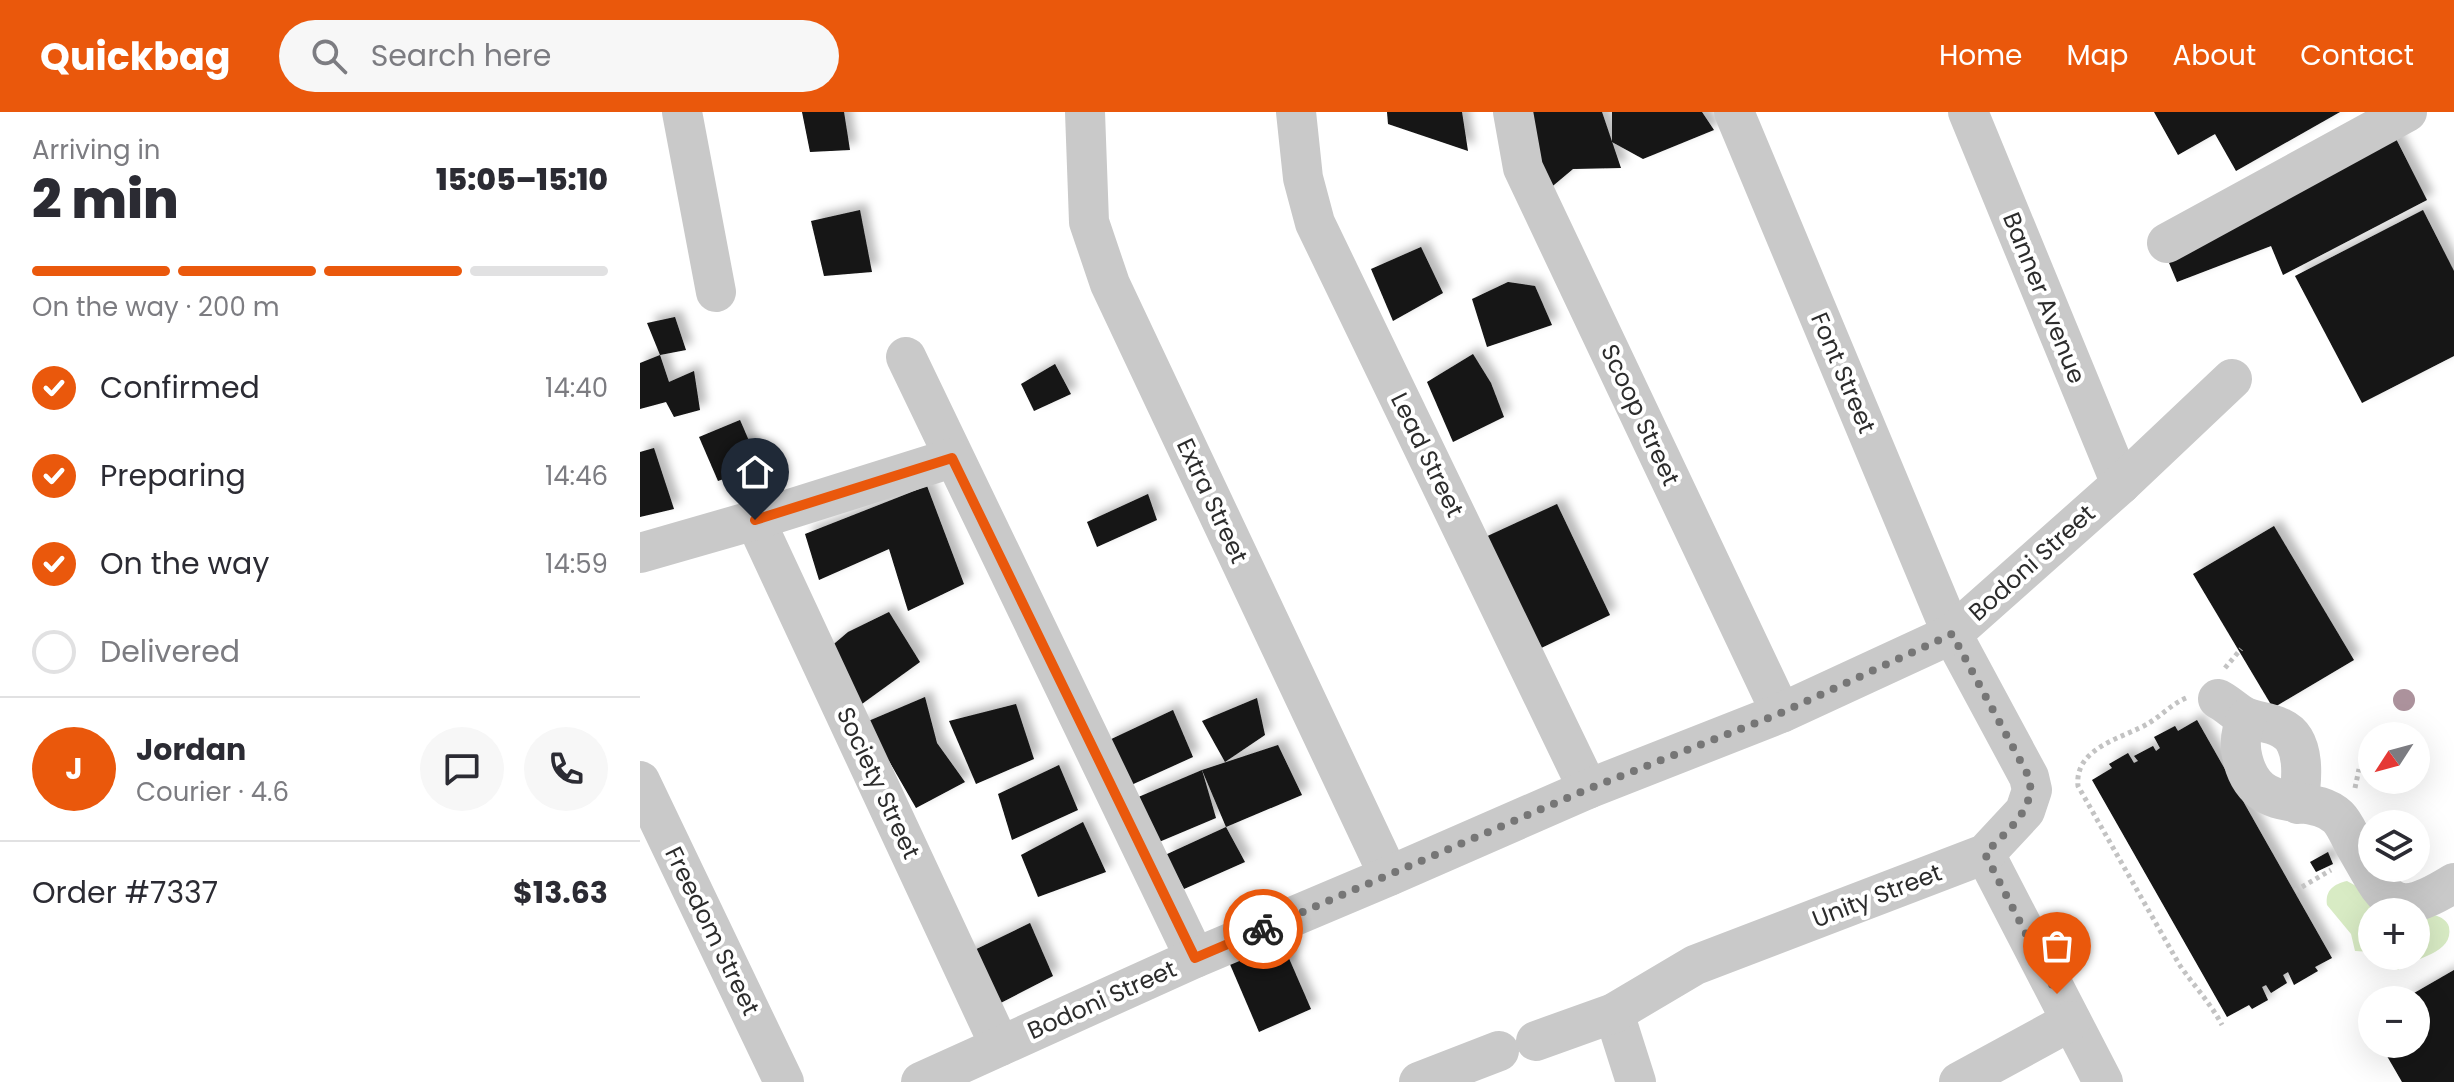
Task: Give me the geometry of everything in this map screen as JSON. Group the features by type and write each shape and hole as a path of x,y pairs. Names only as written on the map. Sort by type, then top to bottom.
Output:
{"street":[{"path":"682,112 716,292"},
{"name":"Extra Street","path":"1085,112 1089,222 1110,284 1389,876"},
{"name":"Lead Street","path":"1296,112 1303,178 1315,223 1588,789"},
{"name":"Scoop Street","path":"1513,112 1523,168 1781,713"},
{"name":"Font Street","path":"1734,112 1952,634"},
{"name":"Banner Avenue","path":"1968,112 2121,484"},
{"path":"2167,243 2407,112"},
{"path":"906,357 1195,958"},
{"name":"Bodoni Street","path":"921,1082 1195,958 1588,789 1781,713 1952,634 2121,484 2232,379"},
{"path":"640,553 952,458"},
{"name":"Society Street","path":"755,520 1000,1046"},
{"name":"Unity Street","path":"1419,1082 1459,1075 1518,1046 1614,1013 1695,965 1985,854 2025,811 2032,790 2029,777 1952,634"},
{"path":"2229,696 2294,739 2301,771 2298,804"},
{"path":"2229,696 2241,732 2241,753 2250,778 2269,795 2322,809 2340,819 2358,850"},
{"name":"Freedom Street","path":"640,781 784,1082"},
{"path":"1985,854 2103,1082"},
{"path":"2376,882 2399,904 2418,903 2454,883"},
{"path":"1614,1013 1636,1082"},
{"path":"1959,1082 2071,1021"}],"path":[{"path":"2222,1025 2206,998 2179,964 2081,793 2077,779 2083,763 2099,748 2149,723 2180,701 2201,695 2229,696 2241,649"},
{"path":"2355,790 2358,774"},
{"path":"2295,891 2358,855"}],"shaded area":[{"path":"2347,881 2358,887 2367,898 2358,898 2358,951 2355,951 2351,934 2327,905 2327,895 2338,884"},
{"path":"2430,916 2447,922 2449,936 2440,949 2430,955"}],"building":[{"path":"802,112 844,112 850,150 810,152"},
{"path":"1387,112 1462,112 1468,151 1388,124"},
{"path":"1519,112 1602,112 1621,168 1573,169 1542,195"},
{"path":"1612,112 1702,112 1714,130 1643,159 1612,142"},
{"path":"2154,112 2340,112 2236,171 2215,134 2178,155"},
{"path":"2388,123 2427,200 2283,275 2271,246 2177,282 2164,251"},
{"path":"860,210 872,272 824,276 811,221"},
{"path":"2423,210 2454,271 2454,356 2362,403 2295,276"},
{"path":"1421,247 1443,293 1393,321 1371,269"},
{"path":"1508,282 1535,286 1552,325 1487,347 1472,299"},
{"path":"675,317 686,350 660,355 647,323"},
{"path":"1473,354 1491,383 1504,417 1453,442 1427,382"},
{"path":"660,355 669,382 694,371 700,410 674,417 666,402 640,409 640,363"},
{"path":"1055,364 1071,394 1034,411 1021,384"},
{"path":"740,420 760,466 718,481 699,437"},
{"path":"654,448 674,509 640,517 640,452"},
{"path":"927,486 964,584 908,611 889,549 819,580 805,534"},
{"path":"1148,494 1157,520 1097,547 1087,522"},
{"path":"1557,504 1610,615 1535,651 1481,539"},
{"path":"2274,526 2354,660 2273,708 2193,574"},
{"path":"889,612 920,662 855,709 821,655 848,632"},
{"path":"925,697 937,743 965,782 916,808 889,761 876,767 859,725"},
{"path":"1257,698 1265,735 1225,762 1202,721"},
{"path":"1016,704 1034,759 976,784 949,721"},
{"path":"1173,710 1193,757 1129,786 1105,742"},
{"path":"2197,720 2332,958 2315,967 2318,971 2294,985 2288,972 2283,975 2287,983 2271,993 2266,985 2262,987 2268,1000 2252,1009 2249,1005 2227,1017 2092,780 2112,768 2109,764 2128,753 2134,763 2138,761 2134,756 2153,746 2156,751 2160,748 2154,737 2175,726 2178,731"},
{"path":"1278,745 1302,795 1226,827 1202,770"},
{"path":"1059,765 1078,810 1012,840 998,794"},
{"path":"1202,770 1216,818 1159,842 1136,798"},
{"path":"1083,822 1106,872 1038,897 1021,855"},
{"path":"1226,827 1245,862 1184,889 1165,855"},
{"path":"2328,852 2333,864 2316,872 2310,862"},
{"path":"1030,923 1053,976 987,1010 962,956"},
{"path":"1281,940 1311,1009 1259,1032 1229,962"},
{"path":"2454,970 2454,1082 2402,1082 2388,1058 2430,1058 2430,986 2426,986"}],"way so far":[{"path":"1263,929 1588,789 1781,713 1952,634 2029,777 2032,790 2025,811 1985,854 2057,994"}],"route":[{"path":"755,520 952,458 1195,958 1263,929"}]}
